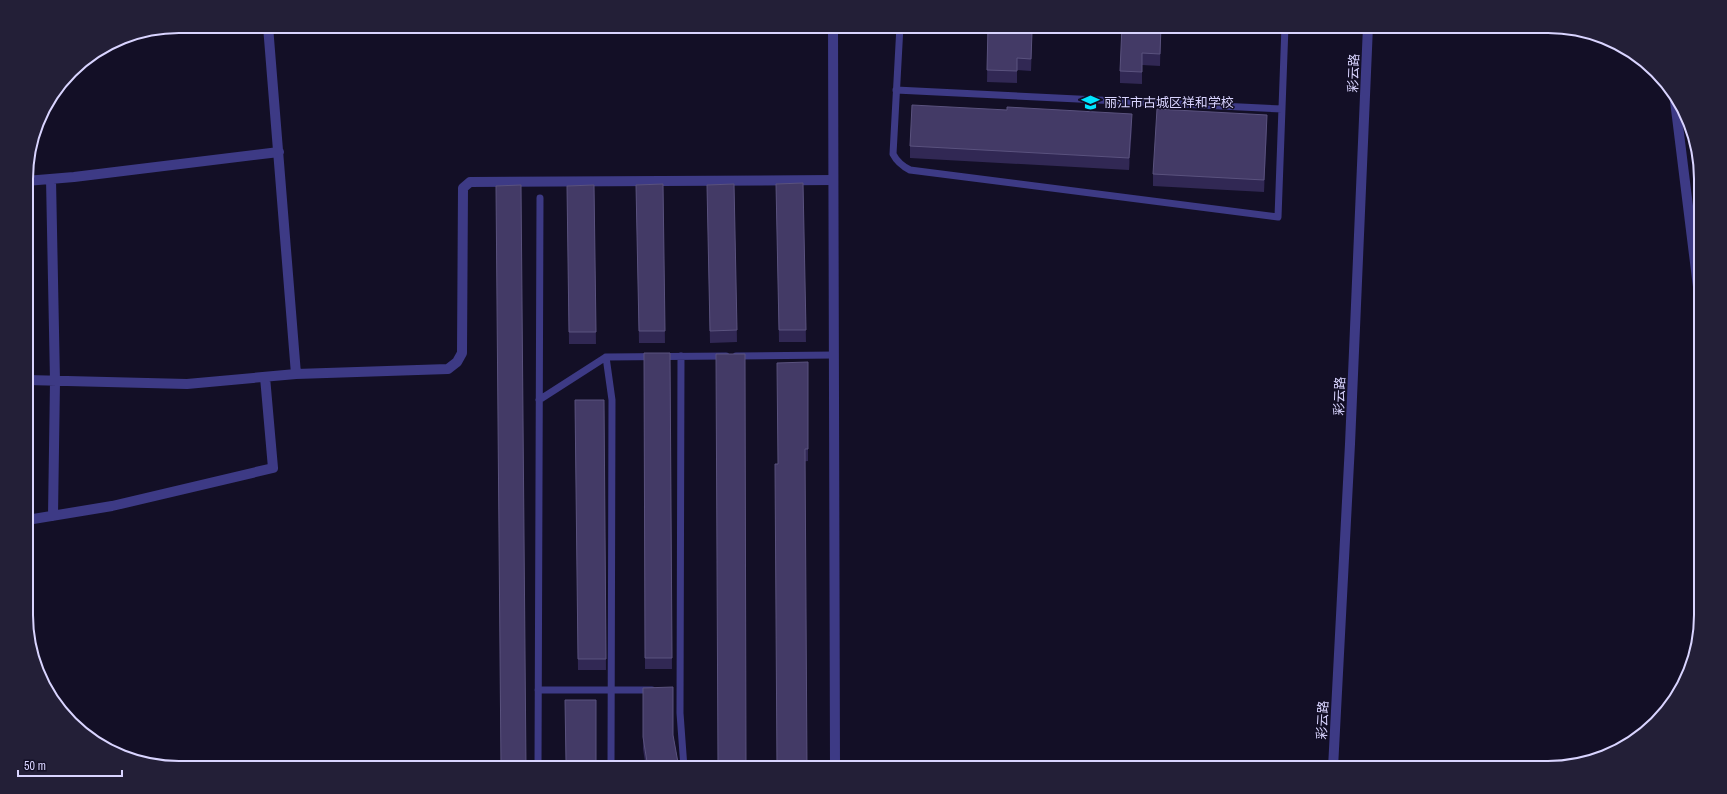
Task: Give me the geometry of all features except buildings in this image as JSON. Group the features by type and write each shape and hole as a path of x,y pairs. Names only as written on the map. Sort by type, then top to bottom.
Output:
{"street":[{"path":"269,33 296,374"},
{"path":"833,33 835,761"},
{"name":"彩云路","path":"1333,761 1350,444 1368,33"},
{"path":"1676,110 1694,243"},
{"path":"33,180 279,152"},
{"path":"51,179 55,381 53,516"},
{"path":"33,380 187,384 296,374 448,369 457,362 462,349 463,188 470,182 833,180"},
{"path":"33,519 112,506 273,468 265,377"}],"lane":[{"path":"900,33 893,154 899,163 910,170 1278,217 1285,33"},
{"path":"896,90 1282,109"},
{"path":"538,761 540,198"},
{"path":"539,400 606,357 834,355"},
{"path":"681,356 676,690 683,761"},
{"path":"606,357 612,400 611,761"},
{"path":"538,690 657,690"}],"place":[{"name":"丽江市古城区祥和学校","path":"1091,102"}]}
